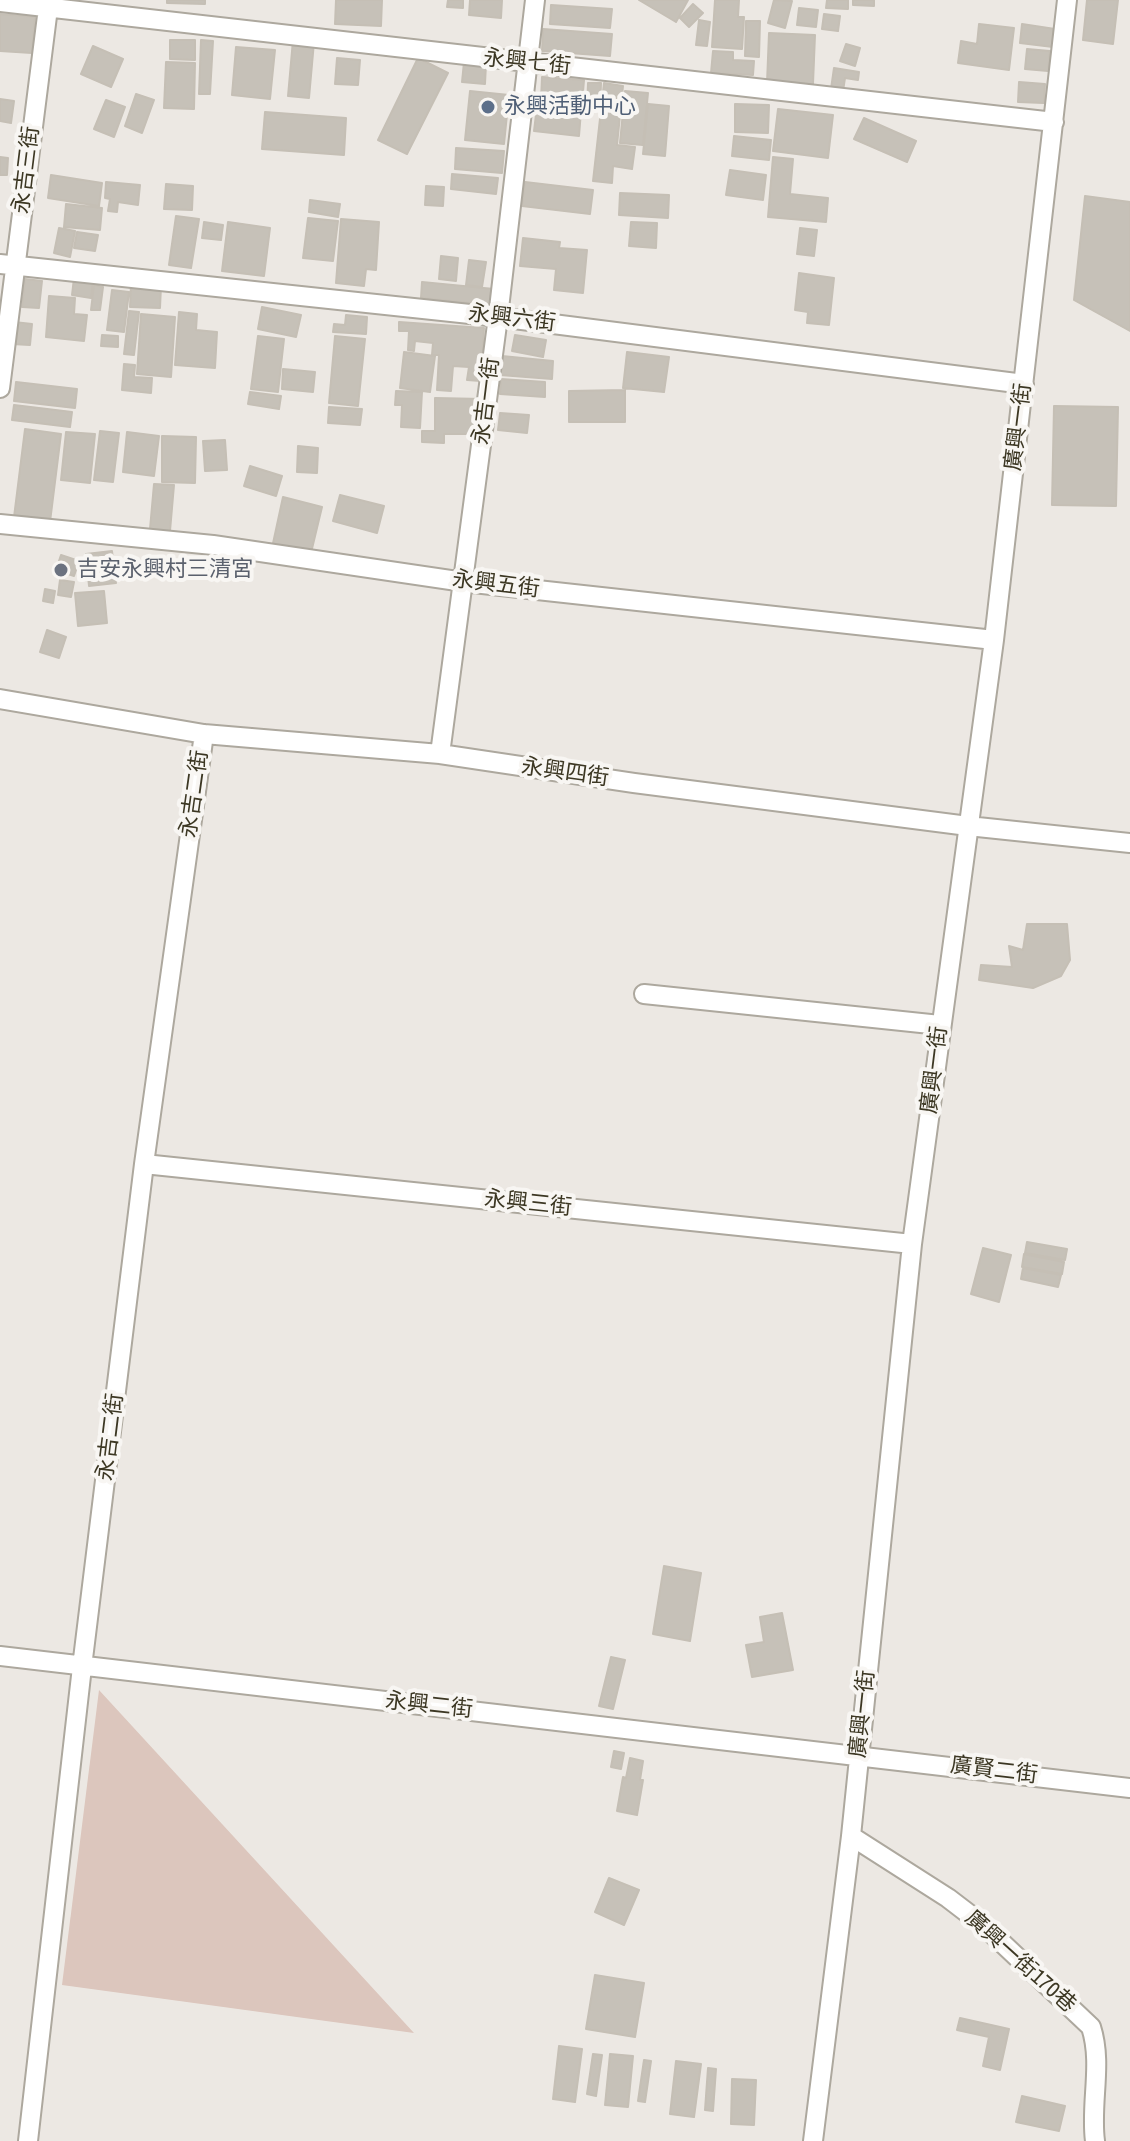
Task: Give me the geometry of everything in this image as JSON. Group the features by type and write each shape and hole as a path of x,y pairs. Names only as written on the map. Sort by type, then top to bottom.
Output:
{"street":[{"name":"永吉一街","path":"440,754 498,317 535,0"},
{"name":"廣興一街","path":"813,2141 851,1836 912,1244 994,640 1067,0"},
{"name":"永興七街","path":"0,2 48,4 527,63 1054,122"},
{"name":"永吉三街","path":"0,388 8,265 48,4"},
{"name":"永興六街","path":"8,265 498,317 1024,384"},
{"name":"永興五街","path":"0,524 213,545 464,582 994,640"},
{"name":"永興四街","path":"0,699 204,734 440,754 634,783 968,826 1130,843"},
{"name":"永吉二街","path":"28,2141 144,1164 204,734"},
{"path":"644,994 940,1025"},
{"name":"永興三街","path":"144,1164 912,1244"},
{"name":"永興二街","path":"0,1656 859,1755"},
{"name":"廣賢二街","path":"859,1755 1130,1788"},
{"name":"廣興一街170巷","path":"851,1836 948,1898 982,1924 1091,2027 1097,2060 1092,2120 1095,2141"}],"shaded area":[{"path":"99,1690 414,2033 62,1985"}],"building":[{"path":"167,0 205,0 205,4 167,3"},
{"path":"336,0 382,0 381,26 335,24"},
{"path":"448,0 463,0 463,8 447,7"},
{"path":"470,0 502,0 501,18 469,15"},
{"path":"639,0 688,0 676,22"},
{"path":"715,0 739,0 738,17 744,17 742,49 712,47"},
{"path":"774,0 792,1 785,28 768,23"},
{"path":"827,0 848,0 848,9 826,8"},
{"path":"853,0 874,0 874,6 853,5"},
{"path":"1087,0 1118,0 1113,44 1083,40"},
{"path":"693,4 703,13 689,27 680,18"},
{"path":"551,5 612,9 610,28 550,24"},
{"path":"799,8 818,10 816,27 797,25"},
{"path":"0,14 35,17 32,53 0,51"},
{"path":"824,14 840,16 838,31 822,29"},
{"path":"699,20 710,22 707,46 696,45"},
{"path":"746,21 760,21 759,57 745,56"},
{"path":"979,24 1014,28 1009,70 958,63 961,41 977,44"},
{"path":"1022,24 1055,29 1053,47 1020,43"},
{"path":"543,29 612,34 610,56 542,51"},
{"path":"769,33 815,35 813,84 767,83"},
{"path":"170,40 195,40 195,60 170,59"},
{"path":"201,40 213,41 210,94 199,94"},
{"path":"293,40 314,42 309,98 288,96"},
{"path":"846,44 860,48 855,66 840,61"},
{"path":"93,46 123,59 111,87 81,74"},
{"path":"236,47 275,50 270,99 232,95"},
{"path":"1027,49 1050,51 1048,71 1025,69"},
{"path":"713,51 733,52 733,60 754,61 753,75 711,73"},
{"path":"337,58 360,60 358,85 335,84"},
{"path":"418,58 448,73 407,154 378,140"},
{"path":"166,62 195,63 194,109 164,108"},
{"path":"464,62 486,64 485,84 462,82"},
{"path":"834,68 859,72 858,80 845,78 843,91 831,89"},
{"path":"542,77 584,80 582,104 541,101"},
{"path":"1019,82 1045,84 1044,103 1018,102"},
{"path":"588,83 601,83 600,109 587,108"},
{"path":"604,83 623,86 617,145 635,147 632,169 613,166 612,183 593,181"},
{"name":"永興活動中心","path":"470,91 509,95 504,144 465,140"},
{"path":"625,91 648,93 643,145 620,143"},
{"path":"136,94 154,100 142,133 125,126"},
{"path":"0,99 14,101 11,123 0,121"},
{"path":"106,100 125,107 114,137 94,129"},
{"path":"648,104 669,106 665,156 643,154"},
{"path":"735,104 769,105 768,133 735,132"},
{"path":"537,106 581,111 579,136 534,131"},
{"path":"778,109 833,115 828,158 773,151"},
{"path":"265,112 346,118 344,155 262,149"},
{"path":"864,118 916,141 907,162 854,139"},
{"path":"734,136 771,140 769,160 732,156"},
{"path":"456,148 504,151 502,173 455,169"},
{"path":"0,157 8,158 7,175 0,175"},
{"path":"773,157 793,159 790,194 828,198 826,222 768,217"},
{"path":"730,170 766,175 763,200 726,195"},
{"path":"452,174 498,178 496,194 451,189"},
{"path":"51,175 102,183 99,206 48,198"},
{"path":"106,182 140,185 138,205 118,202 117,212 108,211 110,199 105,198"},
{"path":"525,182 593,190 590,214 522,206"},
{"path":"166,184 193,186 192,210 164,209"},
{"path":"426,186 444,187 443,206 425,205"},
{"path":"620,193 669,195 668,218 619,215"},
{"path":"1085,196 1130,202 1130,331 1074,300"},
{"path":"310,200 340,204 338,217 309,212"},
{"path":"66,204 102,208 100,230 64,227"},
{"path":"176,216 199,219 191,268 169,265"},
{"path":"308,218 338,221 333,261 303,258"},
{"path":"341,219 379,222 376,270 366,269 364,286 336,283"},
{"path":"204,222 223,225 221,240 202,238"},
{"path":"228,222 270,228 264,276 222,271"},
{"path":"631,222 657,223 656,248 629,246"},
{"path":"59,228 75,231 70,257 54,253"},
{"path":"800,228 817,230 814,256 797,254"},
{"path":"77,232 98,235 95,251 74,248"},
{"path":"523,238 560,242 559,248 587,250 583,293 554,290 556,269 520,266"},
{"path":"441,256 458,258 456,281 439,279"},
{"path":"469,260 486,262 482,287 466,285"},
{"path":"799,273 834,278 829,325 807,323 808,312 795,310"},
{"path":"74,278 93,282 91,298 72,295"},
{"path":"25,279 42,281 39,308 22,307"},
{"path":"422,282 494,289 492,305 421,298"},
{"path":"131,284 161,286 160,308 130,307"},
{"path":"94,285 103,287 100,310 91,310"},
{"path":"112,290 129,292 124,332 107,330"},
{"path":"49,296 75,298 74,314 87,315 84,341 46,337"},
{"path":"262,307 301,315 296,337 258,329"},
{"path":"129,311 139,312 134,355 124,354"},
{"path":"179,312 197,314 196,330 217,332 215,368 175,365"},
{"path":"141,314 175,317 171,377 137,374"},
{"path":"346,315 367,317 366,334 333,332 334,324 345,325"},
{"path":"14,322 32,324 30,345 12,344"},
{"path":"399,322 484,328 481,381 467,380 469,367 453,366 451,391 437,390 439,355 432,355 433,343 415,341 414,351 408,350 409,331 399,331"},
{"path":"102,335 118,336 118,347 101,346"},
{"path":"515,335 546,340 543,357 512,351"},
{"path":"258,336 284,339 278,392 251,389"},
{"path":"335,336 365,339 358,406 329,403"},
{"path":"404,352 435,356 430,392 400,388"},
{"path":"627,352 669,357 664,392 623,388"},
{"path":"502,356 553,361 552,379 500,375"},
{"path":"124,364 135,365 134,377 152,378 151,393 122,390"},
{"path":"283,369 315,372 313,392 282,389"},
{"path":"501,379 545,382 545,397 500,394"},
{"path":"16,382 77,389 75,408 14,401"},
{"path":"625,390 625,422 569,422 569,391"},
{"path":"396,391 422,392 420,428 401,427 402,405 395,405"},
{"path":"250,392 281,396 279,409 248,404"},
{"path":"435,398 483,399 476,434 444,434 444,443 422,442 422,431 435,431"},
{"path":"14,405 72,412 70,427 12,420"},
{"path":"1054,406 1118,407 1116,506 1052,505"},
{"path":"329,407 362,409 360,425 328,423"},
{"path":"500,413 529,415 527,433 498,430"},
{"path":"25,429 61,434 50,522 14,517"},
{"path":"100,431 119,433 113,482 94,480"},
{"path":"66,432 95,434 90,483 61,480"},
{"path":"127,432 159,436 154,476 123,472"},
{"path":"162,436 196,437 195,483 162,482"},
{"path":"225,440 227,470 205,471 203,441"},
{"path":"298,446 318,448 317,473 297,472"},
{"path":"250,466 282,476 276,496 244,486"},
{"path":"154,484 174,485 170,531 150,529"},
{"path":"340,495 384,506 377,533 333,521"},
{"path":"283,497 322,507 310,557 272,548"},
{"path":"112,551 116,583 89,586 86,554"},
{"path":"61,555 79,561 74,576 56,570"},
{"path":"60,580 74,582 71,597 58,595"},
{"path":"45,589 55,591 53,603 43,601"},
{"path":"104,591 107,623 78,626 75,593"},
{"path":"47,630 66,637 59,658 40,652"},
{"path":"1027,924 1067,924 1070,960 1061,976 1033,988 979,980 981,965 1012,967 1009,946 1023,950"},
{"path":"1027,1242 1067,1249 1065,1260 1025,1253"},
{"path":"983,1248 1011,1255 999,1302 971,1294"},
{"path":"1024,1254 1064,1262 1062,1274 1022,1267"},
{"path":"1023,1268 1061,1275 1058,1287 1021,1279"},
{"path":"664,1566 701,1573 690,1641 653,1634"},
{"path":"782,1613 793,1670 752,1677 746,1645 764,1642 760,1617"},
{"path":"611,1657 625,1660 613,1709 599,1706"},
{"path":"614,1751 624,1753 621,1769 611,1767"},
{"path":"630,1758 643,1761 637,1815 617,1811"},
{"path":"609,1878 639,1890 624,1925 595,1912"},
{"path":"595,1975 644,1983 635,2037 586,2029"},
{"path":"960,2018 1009,2029 1000,2070 983,2066 989,2037 957,2030"},
{"path":"559,2046 582,2049 575,2102 553,2099"},
{"path":"593,2054 602,2055 596,2096 587,2094"},
{"path":"610,2054 633,2056 628,2107 605,2105"},
{"path":"644,2060 651,2061 645,2102 638,2101"},
{"path":"676,2061 701,2064 694,2117 670,2114"},
{"path":"708,2068 716,2069 713,2111 705,2110"},
{"path":"732,2079 756,2080 754,2125 731,2124"},
{"path":"1022,2096 1065,2106 1059,2131 1016,2122"}],"place":[{"name":"永興活動中心","path":"488,107"},
{"name":"吉安永興村三清宮","path":"61,570"}]}
